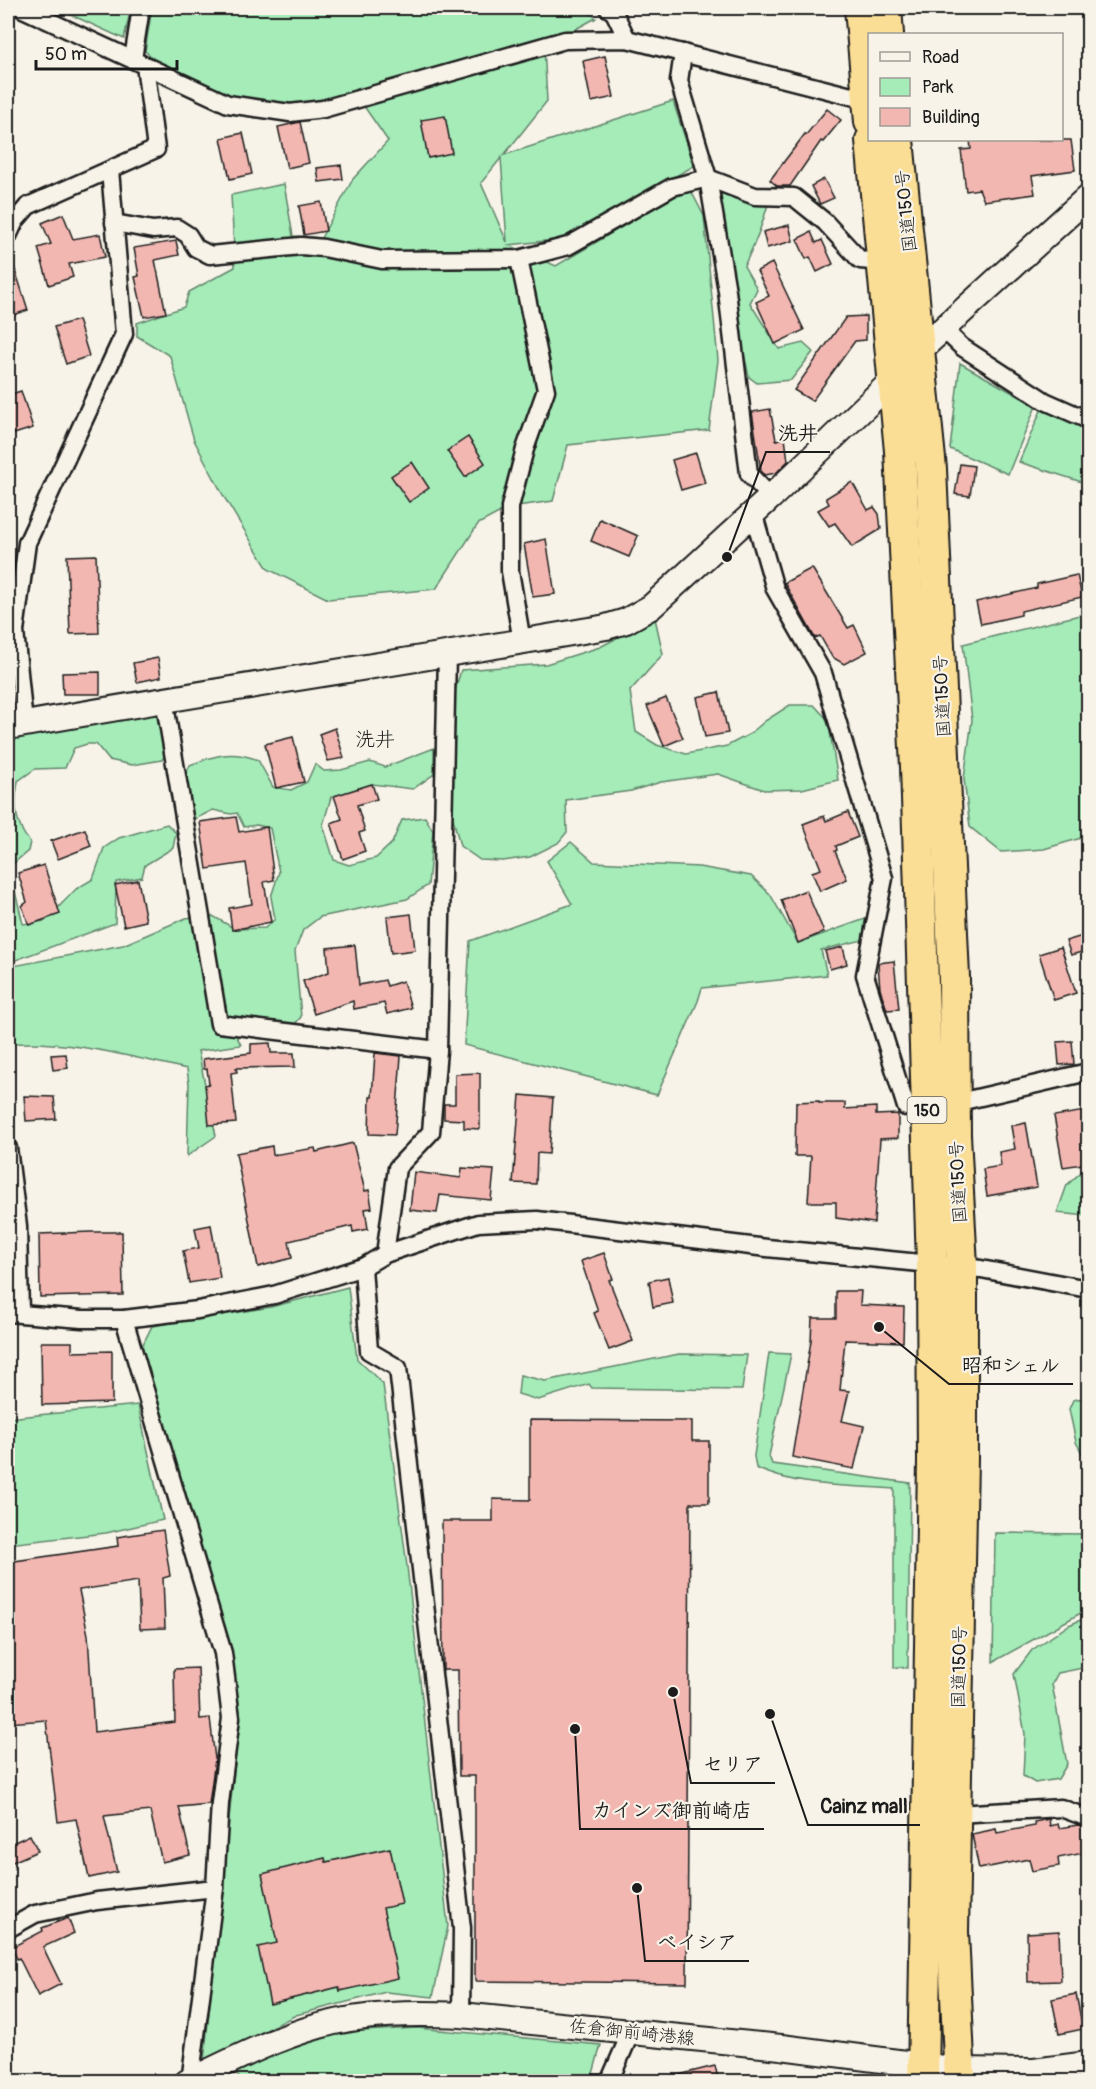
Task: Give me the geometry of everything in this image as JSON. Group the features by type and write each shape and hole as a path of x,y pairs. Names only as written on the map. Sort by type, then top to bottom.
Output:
{"highway":[{"path":"860,8 868,111"},
{"path":"886,8 888,33"},
{"name":"国道150号","path":"871,141 900,451 915,755 941,1105 962,1267 962,1458 953,1932 960,2076"},
{"name":"国道150号","path":"898,141 931,469 954,977 941,1105 932,1264 933,1461 923,2073"}],"street":[{"path":"21,8 228,104 290,113 323,109 565,40 627,39 683,53 868,111"},
{"path":"8,236 15,221 28,206 156,149 139,62 141,8"},
{"path":"608,8 614,12 627,39"},
{"path":"683,53 679,81 708,178 727,291 749,474 762,505 775,589 823,674 884,878 866,975 906,1107 941,1105 1089,1072"},
{"path":"110,170 124,334 27,543 15,631 16,726 164,699 447,655 606,627 626,621 651,607 893,380 920,350 1089,197"},
{"path":"114,223 153,231 177,228 188,235 196,248 210,255 301,246 324,248 382,260 519,260 568,246 672,187 708,178 755,196 794,197 825,222 860,260 882,262"},
{"path":"519,260 546,390 525,449 510,507 510,571 522,642"},
{"path":"943,329 962,347 1045,401 1089,420"},
{"path":"385,1254 397,1168 431,1132 438,1050 447,655"},
{"path":"164,699 219,1024 438,1050"},
{"path":"8,1148 18,1226 14,1313 82,1319 124,1319 198,1310 274,1295 363,1267 385,1254 478,1223 537,1220 758,1247 981,1269 1089,1289"},
{"path":"363,1267 369,1351 398,1368 462,1928 461,2015"},
{"path":"124,1319 223,1653 231,1718 220,1803 215,1888 189,2081"},
{"path":"956,1814 1061,1808 1089,1818"},
{"path":"8,1929 36,1914 97,1901 215,1888"},
{"name":"佐倉御前崎港線","path":"189,2081 266,2044 320,2026 364,2017 414,2013 461,2015 781,2047 923,2073 960,2076 1034,2071 1089,2064"},
{"path":"609,2082 631,2032"}],"green space":[{"path":"56,8 131,8 124,39"},
{"path":"152,8 584,8 596,18 544,46 547,101 504,155 673,101 694,166 563,239 509,245 556,266 689,187 704,216 718,360 709,430 568,445 553,501 510,507 478,524 436,589 328,599 268,569 224,497 194,440 170,356 137,336 137,323 184,307 189,292 235,267 231,195 284,184 293,236 321,238 353,179 388,141 357,96 281,109 232,98 160,65 145,51","holes":["501,158 507,242 481,183"]},
{"path":"732,192 769,200 744,266 757,289 750,303 779,349 803,343 813,352 791,380 757,383 749,377 736,316 719,211 721,194"},
{"path":"960,363 1036,406 1008,474 950,449"},
{"path":"1045,401 1088,426 1088,484 1019,462"},
{"path":"1088,613 1088,836 1044,849 1001,852 970,827 964,779 972,720 963,644"},
{"path":"655,618 663,654 630,691 636,732 657,745 686,754 727,746 750,734 790,705 814,705 828,720 838,780 802,789 764,790 718,774 661,782 631,791 566,800 567,832 558,843 530,857 503,861 480,860 460,846 449,802 454,745 450,708 461,670 546,664 600,647"},
{"path":"160,697 174,737 162,760 132,765 109,760 96,744 87,744 74,748 65,768 35,769 18,781 16,813 21,828 30,842 28,851 8,868 8,726"},
{"path":"434,748 434,774 413,789 372,784 331,797 323,825 334,860 349,865 376,858 392,843 402,820 425,817 433,831 428,885 407,899 320,917 303,930 295,951 301,1017 293,1026 234,1031 241,1045 198,1051 216,1136 187,1156 189,1084 187,1069 74,1046 8,1044 8,967 123,945 186,918 201,916 204,921 213,916 235,929 265,928 275,919 271,897 279,872 270,828 257,825 244,827 237,813 213,810 195,819 187,807 184,793 185,779 190,765 223,755 240,755 258,760 273,787 291,790 307,782 315,764 324,771 341,770 370,762 385,767"},
{"path":"167,824 176,833 173,848 145,865 142,877 116,882 115,923 8,963 8,870 23,924 45,921 76,889 93,879 104,848 119,838"},
{"path":"571,842 594,862 699,867 751,876 770,894 798,943 865,919 863,940 821,950 827,975 702,988 657,1095 464,1045 470,941 572,904 547,861"},
{"path":"1088,1166 1088,1216 1057,1213 1067,1185"},
{"path":"348,1287 357,1359 383,1384 407,1566 448,1926 433,1997 386,1992 296,2015 204,2061 240,1713 142,1346 152,1326 271,1307"},
{"path":"769,1353 791,1354 769,1456 772,1464 910,1483 908,1668 894,1667 894,1489 807,1482 789,1479 756,1468 754,1456"},
{"path":"679,1354 747,1355 742,1390 592,1388 589,1384 538,1400 518,1394 520,1375 545,1381"},
{"path":"1088,1397 1088,1464 1076,1442 1069,1409 1073,1400"},
{"path":"138,1405 163,1520 106,1533 8,1544 8,1418"},
{"path":"995,1533 1088,1534 1088,1609 993,1662"},
{"path":"1088,1617 1088,1667 1058,1673 1052,1684 1067,1764 1058,1779 1035,1783 1023,1776 1025,1734 1014,1674 1032,1650 1069,1625"},
{"path":"417,2028 601,2045 591,2081 241,2082 236,2071 273,2052 327,2033"}],"building":[{"path":"605,56 614,97 591,102 583,61"},
{"path":"827,109 841,120 823,142 821,141 790,186 777,186 770,180"},
{"path":"445,116 452,153 428,158 421,120"},
{"path":"300,122 309,163 287,168 278,127"},
{"path":"243,133 252,174 230,179 221,138"},
{"path":"1071,140 1075,170 1032,176 1035,194 984,201 979,189 966,191 961,150 971,149 970,141"},
{"path":"341,165 343,179 319,182 317,168"},
{"path":"824,179 834,198 820,204 811,186"},
{"path":"321,202 326,231 304,235 299,206"},
{"path":"63,214 73,239 100,234 105,257 69,264 73,277 49,285 38,248 51,244 42,223"},
{"path":"789,225 793,241 767,248 763,232"},
{"path":"811,232 816,243 822,240 833,264 817,272 810,257 806,259 797,239"},
{"path":"176,241 179,255 155,260 166,313 144,317 135,277 139,276 134,248"},
{"path":"8,257 11,257 28,310 8,317"},
{"path":"772,263 804,330 775,344 756,302 769,296 757,271"},
{"path":"866,316 866,340 855,341 812,401 794,390 846,317"},
{"path":"78,320 89,356 66,364 54,327"},
{"path":"21,391 33,428 8,436 8,395"},
{"path":"770,409 776,440 785,438 788,461 776,473 765,475 761,471 752,412"},
{"path":"468,437 485,463 465,477 447,451"},
{"path":"696,453 705,483 681,490 672,460"},
{"path":"412,462 429,488 409,502 391,476"},
{"path":"960,464 974,466 970,496 955,494"},
{"path":"852,482 868,510 874,507 879,514 881,529 852,547 835,523 829,526 818,510 829,504 826,498"},
{"path":"600,519 638,536 629,557 591,541"},
{"path":"546,539 555,594 533,597 524,544"},
{"path":"96,555 99,633 70,634 67,556"},
{"path":"812,568 848,628 854,625 867,652 844,664 832,657 820,636 815,638 784,583"},
{"path":"1077,575 1082,597 1021,611 1021,615 981,624 976,602 1037,588 1037,584"},
{"path":"158,658 161,677 137,682 133,663"},
{"path":"100,672 100,694 63,694 62,673"},
{"path":"719,692 728,733 705,737 697,697"},
{"path":"666,698 683,738 664,746 647,706"},
{"path":"335,728 344,758 328,761 319,734"},
{"path":"293,737 304,782 276,788 265,744"},
{"path":"372,784 377,799 357,805 365,831 359,833 365,851 343,859 331,823 342,819 334,796"},
{"path":"848,812 858,837 836,846 835,851 847,879 820,891 812,872 821,869 803,824 824,816 826,821"},
{"path":"236,817 239,832 267,827 274,880 264,882 271,922 232,930 229,908 252,904 246,863 207,869 200,822"},
{"path":"85,829 91,846 58,859 51,841"},
{"path":"44,865 60,914 29,925 22,906 27,902 18,873"},
{"path":"138,880 146,921 124,926 115,885"},
{"path":"806,890 824,932 798,943 781,900"},
{"path":"411,914 415,950 391,953 387,917"},
{"path":"1089,934 1089,950 1071,955 1066,941"},
{"path":"355,945 359,985 385,980 387,986 403,981 411,1008 387,1014 384,1003 354,1009 353,1001 314,1014 303,981 329,972 327,948"},
{"path":"843,947 847,964 830,969 825,951"},
{"path":"1061,947 1076,993 1054,1000 1039,954"},
{"path":"894,961 899,1009 887,1010 880,989 878,963"},
{"path":"1072,1041 1074,1064 1059,1065 1057,1042"},
{"path":"270,1043 271,1053 294,1053 295,1067 236,1068 237,1072 231,1073 236,1123 209,1125 205,1085 209,1084 203,1059 251,1053 251,1044"},
{"path":"375,1053 401,1056 395,1135 369,1134"},
{"path":"66,1054 68,1068 53,1070 51,1055"},
{"path":"480,1073 480,1129 464,1128 464,1120 444,1119 444,1104 455,1104 455,1074"},
{"path":"520,1095 553,1098 549,1154 537,1153 536,1184 513,1183"},
{"path":"24,1096 54,1097 56,1119 26,1121"},
{"path":"819,1101 819,1103 845,1103 845,1109 876,1107 876,1115 898,1114 898,1138 880,1139 874,1223 836,1218 836,1202 808,1202 811,1156 795,1156 796,1102"},
{"path":"1085,1111 1089,1132 1089,1163 1063,1167 1054,1116"},
{"path":"1026,1123 1037,1187 987,1196 983,1169 1001,1166 999,1152 1015,1149 1011,1126"},
{"path":"353,1143 365,1191 369,1190 372,1208 365,1209 368,1229 353,1232 352,1226 289,1241 292,1258 258,1267 236,1153 272,1146 273,1155 315,1148 316,1152"},
{"path":"462,1168 494,1170 491,1200 440,1195 437,1213 410,1210 414,1172 461,1178"},
{"path":"211,1225 220,1278 189,1283 183,1251 199,1248 195,1228"},
{"path":"122,1232 123,1295 40,1297 39,1234"},
{"path":"604,1253 613,1279 609,1280 633,1341 609,1350 594,1313 598,1311 581,1261"},
{"path":"668,1277 673,1303 653,1307 649,1281"},
{"path":"836,1291 861,1291 860,1305 904,1307 903,1342 845,1340 840,1390 849,1391 842,1421 864,1426 854,1469 792,1457 811,1341 812,1318 836,1318"},
{"path":"41,1342 72,1342 72,1352 112,1351 112,1403 42,1405"},
{"path":"530,1420 692,1421 692,1441 709,1441 709,1503 690,1503 687,1983 475,1981 475,1776 459,1776 458,1670 443,1670 442,1521 493,1521 493,1499 530,1500"},
{"path":"163,1530 170,1576 163,1578 165,1628 140,1629 138,1581 79,1590 88,1635 94,1732 175,1722 174,1669 198,1668 200,1719 210,1718 215,1759 209,1804 179,1807 190,1855 162,1862 150,1811 104,1816 117,1872 89,1878 76,1819 58,1822 46,1720 8,1723 8,1562 118,1546 117,1537"},
{"path":"1049,1819 1050,1826 1058,1824 1059,1828 1078,1825 1089,1829 1089,1852 1058,1858 1059,1866 1032,1871 1029,1859 979,1869 972,1834 996,1829 997,1833 1035,1826 1034,1822"},
{"path":"30,1835 38,1851 8,1864 8,1845"},
{"path":"390,1848 402,1904 383,1908 398,1978 340,1991 339,1987 270,2004 258,1947 277,1943 262,1874 325,1858 326,1862"},
{"path":"68,1918 74,1933 43,1947 61,1984 38,1996 12,1947 43,1931 42,1928"},
{"path":"1059,1931 1061,1981 1028,1982 1027,1933"},
{"path":"1076,1994 1083,2029 1059,2034 1052,1999"},
{"path":"715,2066 719,2082 674,2082 674,2076"}],"place":[{"name":"洗井","path":"727,557"},
{"name":"昭和シェル","path":"879,1327"},
{"name":"セリア","path":"673,1692"},
{"name":"Cainz mall","path":"770,1714"},
{"name":"カインズ御前崎店","path":"575,1729"},
{"name":"ベイシア","path":"637,1888"}],"district":[{"name":"洗井","path":"375,739"}]}
